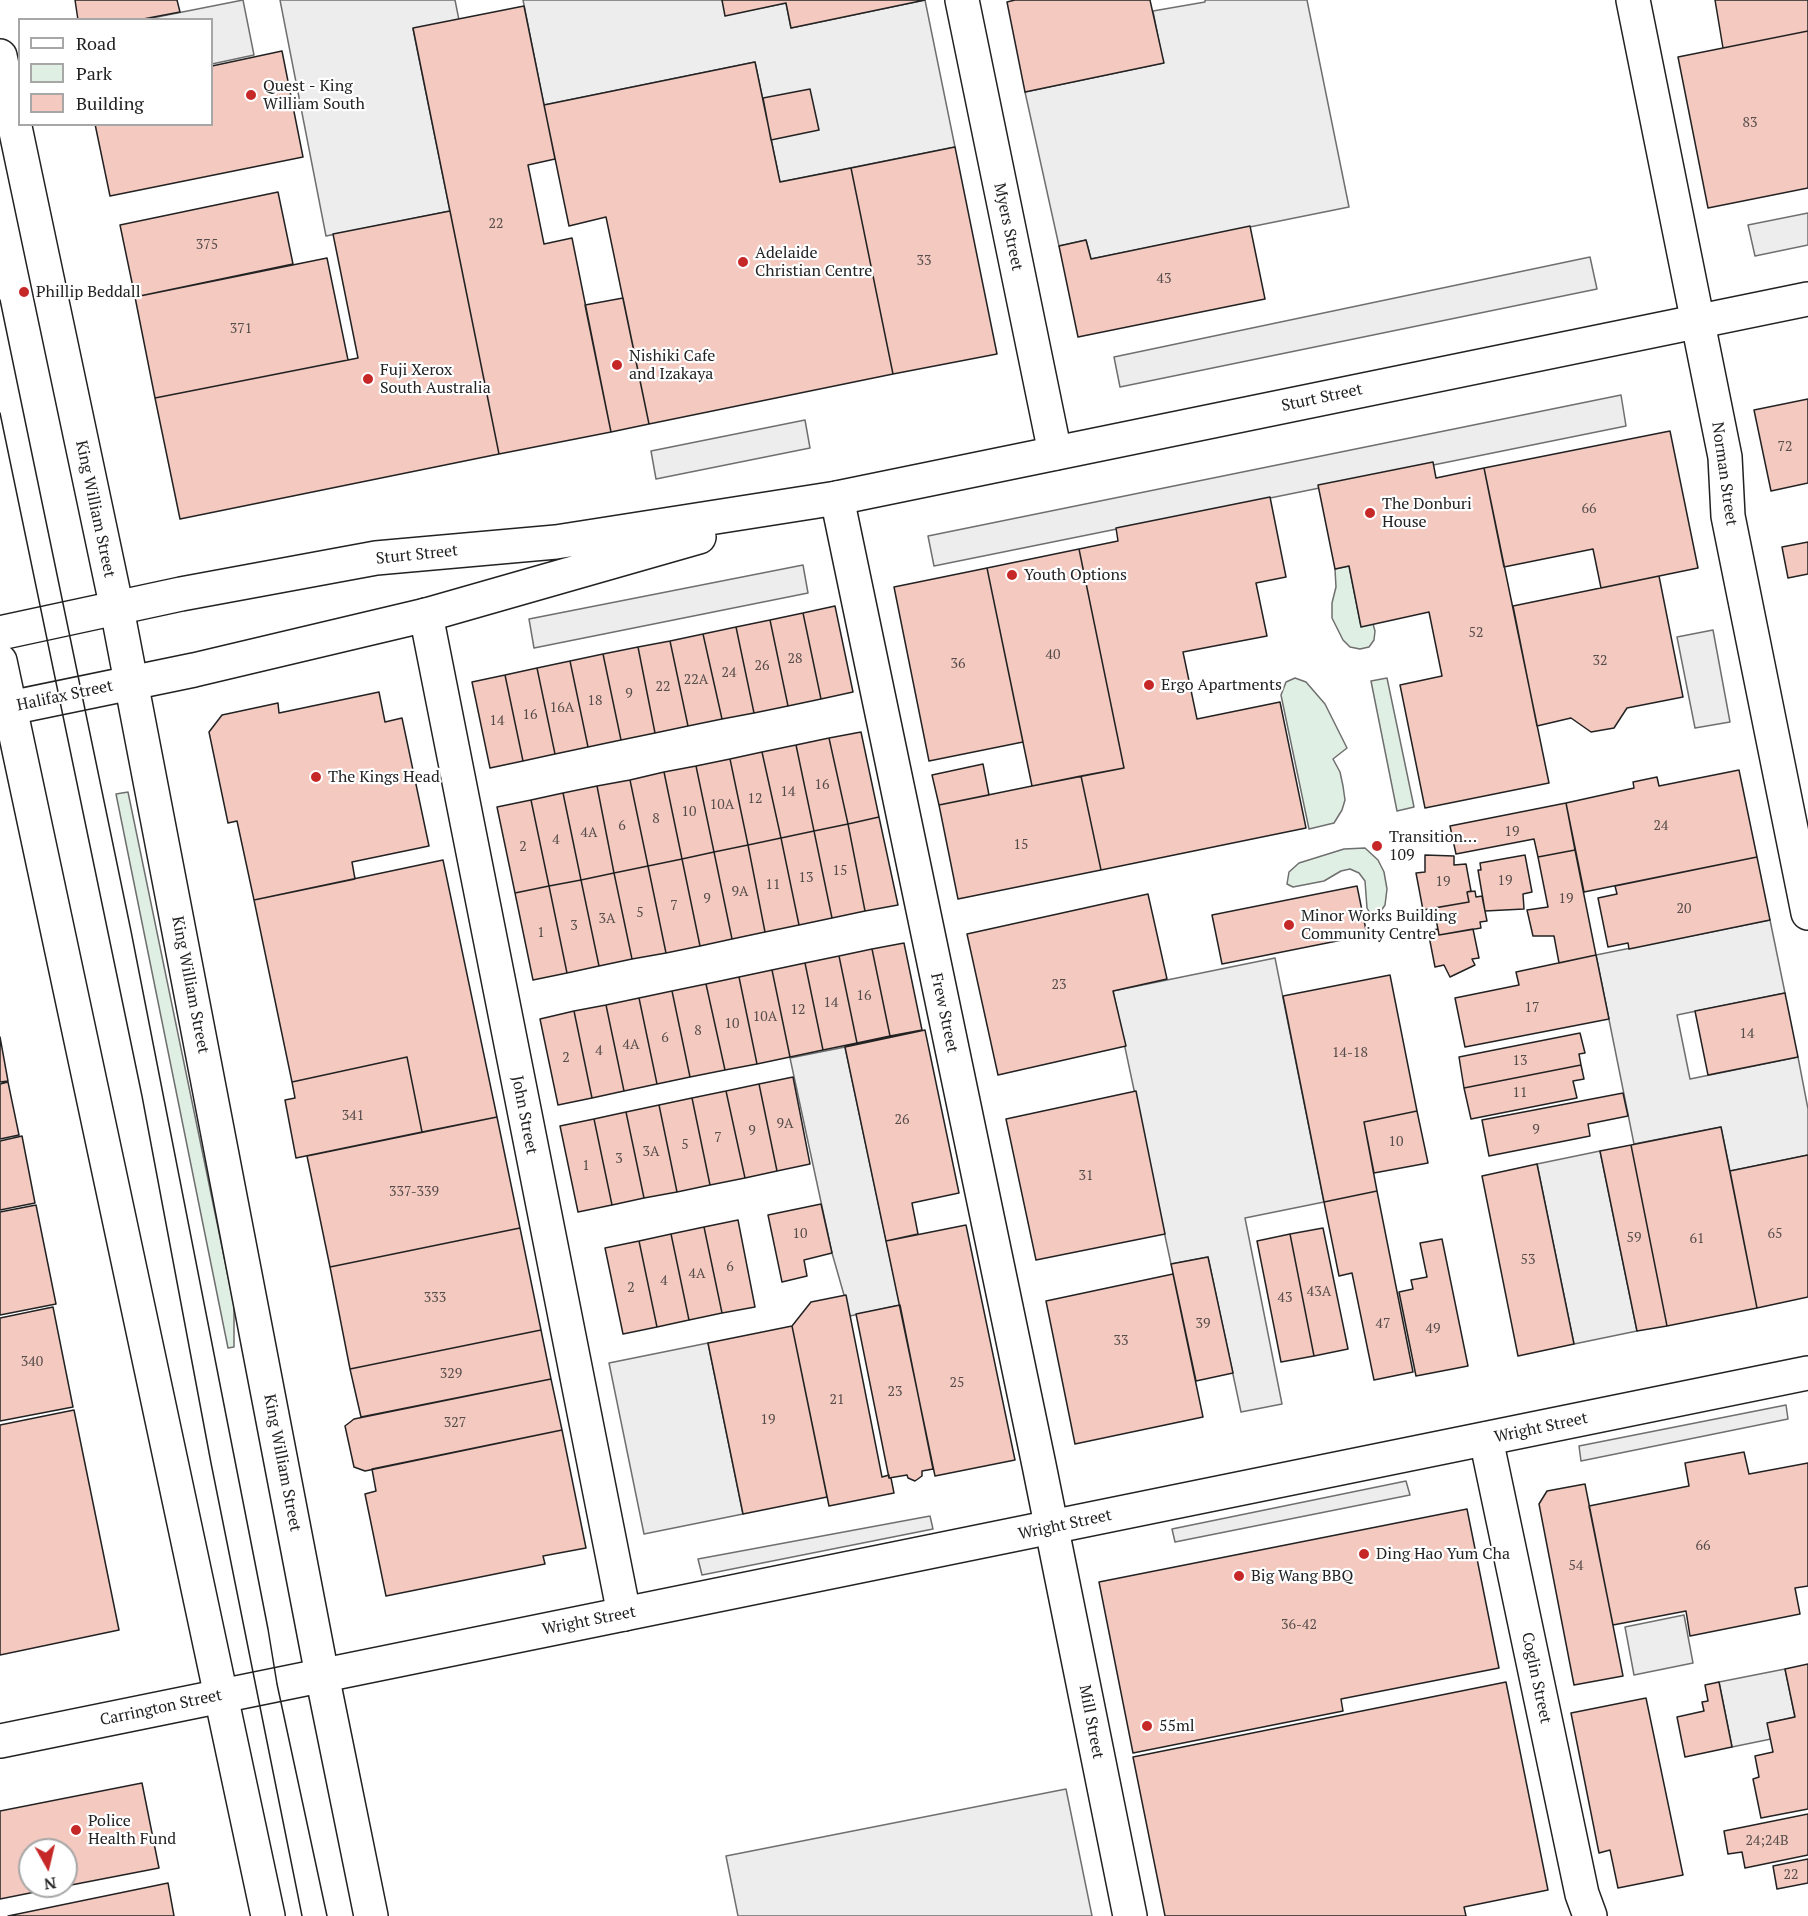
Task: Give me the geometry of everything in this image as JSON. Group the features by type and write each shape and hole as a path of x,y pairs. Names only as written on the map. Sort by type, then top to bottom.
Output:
{"street":[{"name":"Myers Street","path":"962,0 1055,453"},
{"name":"Norman Street","path":"1633,0 1725,457 1728,516 1808,913"},
{"name":"King William Street","path":"0,56 117,609 322,1676 371,1916"},
{"name":"Sturt Street","path":"0,633 181,594 376,558 556,542 837,498 1808,300"},
{"name":"Sturt Street","path":"131,682 194,670 426,615 837,498"},
{"name":"Frew Street","path":"837,498 1051,1527"},
{"name":"John Street","path":"426,615 624,1614"},
{"path":"0,662 4,709 268,1916"},
{"name":"Halifax Street","path":"4,709 131,682"},
{"name":"Wright Street","path":"322,1676 1808,1373"},
{"name":"Coglin Street","path":"1486,1439 1581,1894 1590,1916"},
{"name":"Mill Street","path":"1051,1527 1130,1916"},
{"name":"Carrington Street","path":"0,1741 322,1676"}],"green space":[{"path":"1349,566 1361,626 1373,624 1375,631 1374,640 1369,647 1360,649 1350,647 1343,640 1332,618 1332,603 1336,587 1335,569"},
{"path":"1295,678 1306,682 1325,704 1347,748 1333,759 1340,772 1343,786 1345,800 1342,810 1334,823 1309,829 1281,695 1286,682"},
{"path":"1387,678 1414,807 1397,811 1371,681"},
{"path":"128,792 234,1305 234,1347 228,1348 116,794"},
{"path":"1365,848 1378,860 1384,872 1387,889 1385,905 1378,915 1371,915 1367,908 1365,881 1359,873 1350,869 1341,871 1324,881 1293,887 1287,884 1289,872 1299,863 1344,849"}],"shaded area":[{"path":"243,0 254,55 213,64 213,18 152,18"},
{"path":"280,0 455,0 459,20 413,29 450,211 326,236"},
{"path":"523,0 722,0 726,15 786,3 791,28 925,0 955,147 780,182 755,62 544,105"},
{"path":"1205,0 1307,0 1349,207 1091,259 1086,240 1059,246 1025,92 1163,63 1153,11 1205,2"},
{"path":"1808,213 1808,245 1755,256 1748,225"},
{"path":"1590,257 1597,289 1120,387 1114,357"},
{"path":"1621,395 1626,426 934,566 928,536"},
{"path":"805,420 810,448 656,479 651,451"},
{"path":"803,565 808,593 534,648 529,619"},
{"path":"1713,630 1730,722 1695,728 1677,637"},
{"path":"1770,920 1785,993 1677,1015 1690,1079 1798,1057 1808,1109 1808,1155 1730,1171 1721,1127 1634,1144 1596,955"},
{"path":"1275,958 1324,1202 1245,1218 1282,1404 1241,1412 1208,1257 1171,1264 1113,991"},
{"path":"845,1047 900,1305 850,1316 832,1253 790,1058"},
{"path":"1600,1151 1637,1331 1574,1344 1537,1164"},
{"path":"708,1343 743,1514 644,1534 609,1363"},
{"path":"1786,1405 1788,1419 1581,1461 1579,1446"},
{"path":"1406,1481 1410,1495 1175,1542 1172,1529"},
{"path":"930,1516 933,1529 702,1575 698,1559"},
{"path":"1684,1615 1693,1663 1634,1675 1625,1627"},
{"path":"1785,1669 1795,1717 1768,1723 1771,1739 1732,1747 1719,1682"},
{"path":"1066,1789 1092,1916 738,1916 726,1856"}],"building":[{"path":"75,0 177,0 180,12 148,18 78,18"},
{"path":"722,0 925,0 791,28 786,3 725,16"},
{"path":"1015,0 1150,0 1164,63 1025,92 1007,2"},
{"path":"1715,0 1808,0 1808,31 1723,48"},
{"path":"524,6 555,159 528,165 544,244 572,238 611,432 499,454 413,28"},
{"path":"1808,31 1808,188 1708,208 1678,57"},
{"name":"Quest - King William South","path":"282,51 303,157 110,196 95,126 213,126 213,66"},
{"name":"Adelaide Christian Centre","path":"755,62 780,182 851,168 893,374 649,424 606,217 569,226 544,105"},
{"path":"810,89 819,130 771,140 763,98"},
{"path":"955,147 997,354 893,374 851,168"},
{"path":"278,192 293,264 135,297 120,225"},
{"name":"Fuji Xerox South Australia","path":"450,211 499,454 180,519 155,398 358,358 333,234"},
{"path":"1250,226 1265,299 1078,337 1059,246 1086,240 1091,259"},
{"path":"327,258 348,360 155,398 135,297"},
{"name":"Nishiki Cafe and Izakaya","path":"623,298 649,424 611,432 585,305"},
{"path":"1808,399 1808,483 1771,491 1754,410"},
{"path":"1670,431 1698,568 1601,588 1593,549 1504,567 1484,468"},
{"path":"1433,462 1436,478 1484,468 1549,783 1425,808 1400,685 1442,676 1429,612 1361,627 1349,566 1335,569 1318,485"},
{"name":"Ergo Apartments","path":"1270,497 1286,577 1256,583 1267,636 1183,652 1197,719 1280,702 1306,828 1101,870 1081,776 1124,768 1079,549 1118,541 1116,528"},
{"path":"1808,542 1808,574 1788,578 1782,547"},
{"path":"1079,549 1124,768 1032,786 987,568"},
{"path":"987,568 1023,742 929,761 894,587"},
{"path":"1659,576 1683,697 1627,708 1614,728 1591,732 1571,718 1537,726 1513,606"},
{"path":"835,606 853,692 821,699 803,613"},
{"path":"803,613 821,699 788,706 770,620"},
{"path":"770,620 788,706 754,713 736,627"},
{"path":"736,627 754,713 722,719 703,634"},
{"path":"703,634 722,719 688,726 670,641"},
{"path":"670,641 688,726 655,733 638,647"},
{"path":"638,647 655,733 621,740 603,654"},
{"path":"603,654 621,740 588,747 570,661"},
{"path":"570,661 588,747 555,754 537,668"},
{"path":"537,668 555,754 523,761 505,675"},
{"path":"505,675 523,761 490,768 472,682"},
{"name":"The Kings Head","path":"379,692 385,722 402,718 429,846 352,862 355,879 254,900 237,821 228,823 209,732 222,715 278,703 279,713"},
{"path":"861,732 879,817 848,824 829,738"},
{"path":"829,738 848,824 814,831 796,745"},
{"path":"796,745 814,831 781,838 762,752"},
{"path":"762,752 781,838 748,845 730,759"},
{"path":"730,759 748,845 714,852 696,766"},
{"path":"983,764 989,795 939,805 932,775"},
{"path":"696,766 714,852 682,859 664,772"},
{"path":"1739,770 1757,857 1584,892 1566,803 1634,788 1633,782 1657,777 1659,786"},
{"path":"664,772 682,859 648,866 630,780"},
{"path":"1081,776 1101,870 958,899 939,805"},
{"path":"630,780 648,866 614,873 597,786"},
{"path":"597,786 614,873 581,880 563,793"},
{"path":"563,793 581,880 549,886 531,800"},
{"path":"531,800 549,886 515,893 497,807"},
{"path":"1566,803 1575,850 1538,857 1534,839 1456,854 1450,826"},
{"path":"879,817 898,905 865,911 848,824"},
{"path":"848,824 865,911 832,918 814,831"},
{"path":"814,831 832,918 799,925 781,838"},
{"path":"781,838 799,925 765,932 748,845"},
{"path":"748,845 765,932 732,939 714,852"},
{"path":"1575,850 1596,955 1559,963 1554,936 1533,936 1527,910 1548,907 1538,857"},
{"path":"714,852 732,939 700,946 682,859"},
{"path":"1425,855 1454,856 1454,865 1466,864 1471,891 1467,892 1469,902 1423,910 1416,873 1425,872"},
{"path":"1525,855 1532,892 1523,894 1524,909 1485,911 1478,870 1481,870 1480,863"},
{"path":"1757,857 1770,920 1629,949 1628,943 1608,947 1598,898 1617,894 1615,886"},
{"path":"682,859 700,946 666,953 648,866"},
{"path":"443,860 497,1117 422,1132 407,1057 292,1082 254,900"},
{"path":"648,866 666,953 632,959 614,873"},
{"path":"614,873 632,959 599,966 581,880"},
{"path":"581,880 599,966 567,973 549,886"},
{"path":"549,886 567,973 533,980 515,893"},
{"name":"Minor Works Building Community Centre","path":"1357,886 1367,935 1222,964 1212,915"},
{"path":"1475,891 1476,897 1482,896 1487,921 1480,922 1481,928 1439,935 1434,908 1469,902 1467,892"},
{"path":"1148,894 1167,979 1113,991 1126,1046 998,1075 967,934"},
{"path":"1438,929 1439,935 1473,929 1479,958 1472,959 1475,965 1450,977 1444,965 1435,967 1428,931"},
{"path":"904,943 922,1030 890,1036 872,949"},
{"path":"872,949 890,1036 857,1043 839,956"},
{"path":"1596,955 1609,1019 1465,1047 1455,998 1519,985 1516,972"},
{"path":"839,956 857,1043 823,1050 805,963"},
{"path":"805,963 823,1050 790,1057 772,970"},
{"path":"772,970 790,1057 757,1064 739,977"},
{"path":"1390,975 1417,1111 1364,1122 1377,1191 1324,1202 1283,996"},
{"path":"739,977 757,1064 725,1070 706,984"},
{"path":"706,984 725,1070 690,1077 672,991"},
{"path":"672,991 690,1077 657,1084 639,998"},
{"path":"1785,993 1798,1057 1708,1075 1695,1011"},
{"path":"639,998 657,1084 624,1091 606,1005"},
{"path":"606,1005 624,1091 592,1098 574,1011"},
{"path":"574,1011 592,1098 558,1105 540,1019"},
{"path":"925,1030 959,1193 912,1203 918,1234 886,1241 845,1047"},
{"path":"1580,1033 1585,1053 1579,1054 1581,1065 1464,1088 1459,1057"},
{"path":"0,1037 8,1081 0,1082"},
{"path":"407,1057 422,1132 296,1158 285,1100 295,1098 292,1082"},
{"path":"1581,1065 1584,1079 1573,1081 1577,1098 1471,1119 1464,1088"},
{"path":"793,1077 810,1164 777,1171 759,1084"},
{"path":"8,1082 19,1135 0,1139 0,1084"},
{"path":"759,1084 777,1171 745,1178 726,1091"},
{"path":"726,1091 745,1178 710,1185 692,1098"},
{"path":"1136,1091 1165,1234 1036,1260 1006,1119"},
{"path":"1623,1093 1628,1116 1588,1124 1590,1136 1489,1156 1482,1120"},
{"path":"692,1098 710,1185 677,1192 659,1105"},
{"path":"659,1105 677,1192 644,1198 626,1112"},
{"path":"1417,1111 1428,1163 1374,1173 1364,1122"},
{"path":"626,1112 644,1198 612,1205 594,1119"},
{"path":"497,1117 520,1228 330,1267 307,1156"},
{"path":"594,1119 612,1205 578,1212 560,1126"},
{"path":"1721,1127 1757,1308 1667,1326 1631,1145"},
{"path":"22,1136 35,1203 0,1210 0,1141"},
{"path":"1631,1145 1667,1326 1637,1331 1600,1151"},
{"path":"1808,1155 1808,1297 1757,1308 1730,1171"},
{"path":"1537,1164 1574,1344 1518,1356 1482,1176"},
{"path":"1377,1191 1413,1372 1374,1380 1352,1273 1339,1276 1324,1202"},
{"path":"821,1204 832,1253 804,1260 807,1276 782,1282 768,1215"},
{"path":"36,1205 56,1304 0,1315 0,1212"},
{"path":"738,1220 755,1307 722,1313 704,1227"},
{"path":"966,1225 1015,1460 935,1476 886,1241"},
{"path":"704,1227 722,1313 689,1320 671,1234"},
{"path":"520,1228 541,1330 350,1369 330,1267"},
{"path":"1323,1228 1348,1349 1314,1356 1290,1234"},
{"path":"671,1234 689,1320 657,1327 639,1241"},
{"path":"1290,1234 1314,1356 1281,1362 1257,1241"},
{"path":"1442,1239 1468,1366 1416,1376 1399,1292 1413,1289 1411,1280 1427,1277 1420,1243"},
{"path":"639,1241 657,1327 623,1334 605,1248"},
{"path":"1208,1257 1233,1373 1196,1381 1171,1264"},
{"path":"1173,1274 1203,1417 1075,1444 1046,1301"},
{"path":"846,1295 882,1477 889,1475 894,1493 829,1506 792,1326 811,1302"},
{"path":"900,1305 933,1469 922,1471 922,1476 915,1481 907,1475 889,1478 856,1314"},
{"path":"53,1307 73,1407 0,1421 0,1318"},
{"path":"792,1326 827,1497 743,1514 708,1343"},
{"path":"541,1330 551,1379 361,1417 350,1369"},
{"path":"551,1379 562,1430 365,1471 354,1467 345,1426 354,1419"},
{"path":"74,1410 119,1630 0,1655 0,1425"},
{"path":"562,1430 586,1548 543,1556 545,1564 386,1596 365,1494 376,1491 372,1469"},
{"path":"1744,1452 1749,1474 1808,1463 1808,1586 1795,1588 1800,1614 1690,1636 1686,1611 1613,1625 1589,1506 1689,1486 1685,1463"},
{"path":"1585,1484 1623,1676 1574,1685 1539,1504 1547,1491"},
{"path":"1467,1509 1499,1668 1341,1699 1343,1711 1133,1753 1099,1582"},
{"path":"1808,1664 1808,1809 1761,1818 1753,1779 1759,1777 1755,1756 1773,1752 1767,1723 1795,1717 1785,1669"},
{"path":"1506,1682 1548,1890 1464,1907 1466,1916 1165,1916 1133,1757"},
{"path":"1719,1682 1732,1747 1685,1757 1677,1717 1704,1711 1702,1702 1708,1701 1705,1685"},
{"path":"1646,1698 1683,1875 1618,1888 1610,1850 1599,1853 1571,1713"},
{"name":"Police Health Fund","path":"142,1783 159,1868 78,1884 78,1838 18,1838 18,1895 0,1899 0,1811"},
{"path":"1808,1814 1808,1855 1745,1868 1742,1852 1728,1854 1724,1831"},
{"path":"1808,1859 1808,1883 1777,1889 1773,1866"},
{"path":"168,1883 174,1916 8,1916"}],"tram line":[{"path":"0,300 131,931 277,1684 327,1916"},
{"path":"0,413 142,1096 211,1463 302,1916"}],"place":[{"name":"Quest - King William South","path":"251,95"},
{"name":"Adelaide Christian Centre","path":"743,262"},
{"name":"Phillip Beddall","path":"24,292"},
{"name":"Nishiki Cafe and Izakaya","path":"617,365"},
{"name":"Fuji Xerox South Australia","path":"368,379"},
{"name":"The Donburi House","path":"1370,513"},
{"name":"Youth Options","path":"1012,575"},
{"name":"Ergo Apartments","path":"1149,685"},
{"name":"The Kings Head","path":"316,777"},
{"name":"Transition... 109","path":"1377,846"},
{"name":"Minor Works Building Community Centre","path":"1289,925"},
{"name":"Ding Hao Yum Cha","path":"1364,1554"},
{"name":"Big Wang BBQ","path":"1239,1576"},
{"name":"55ml","path":"1147,1726"},
{"name":"Police Health Fund","path":"76,1830"}]}
